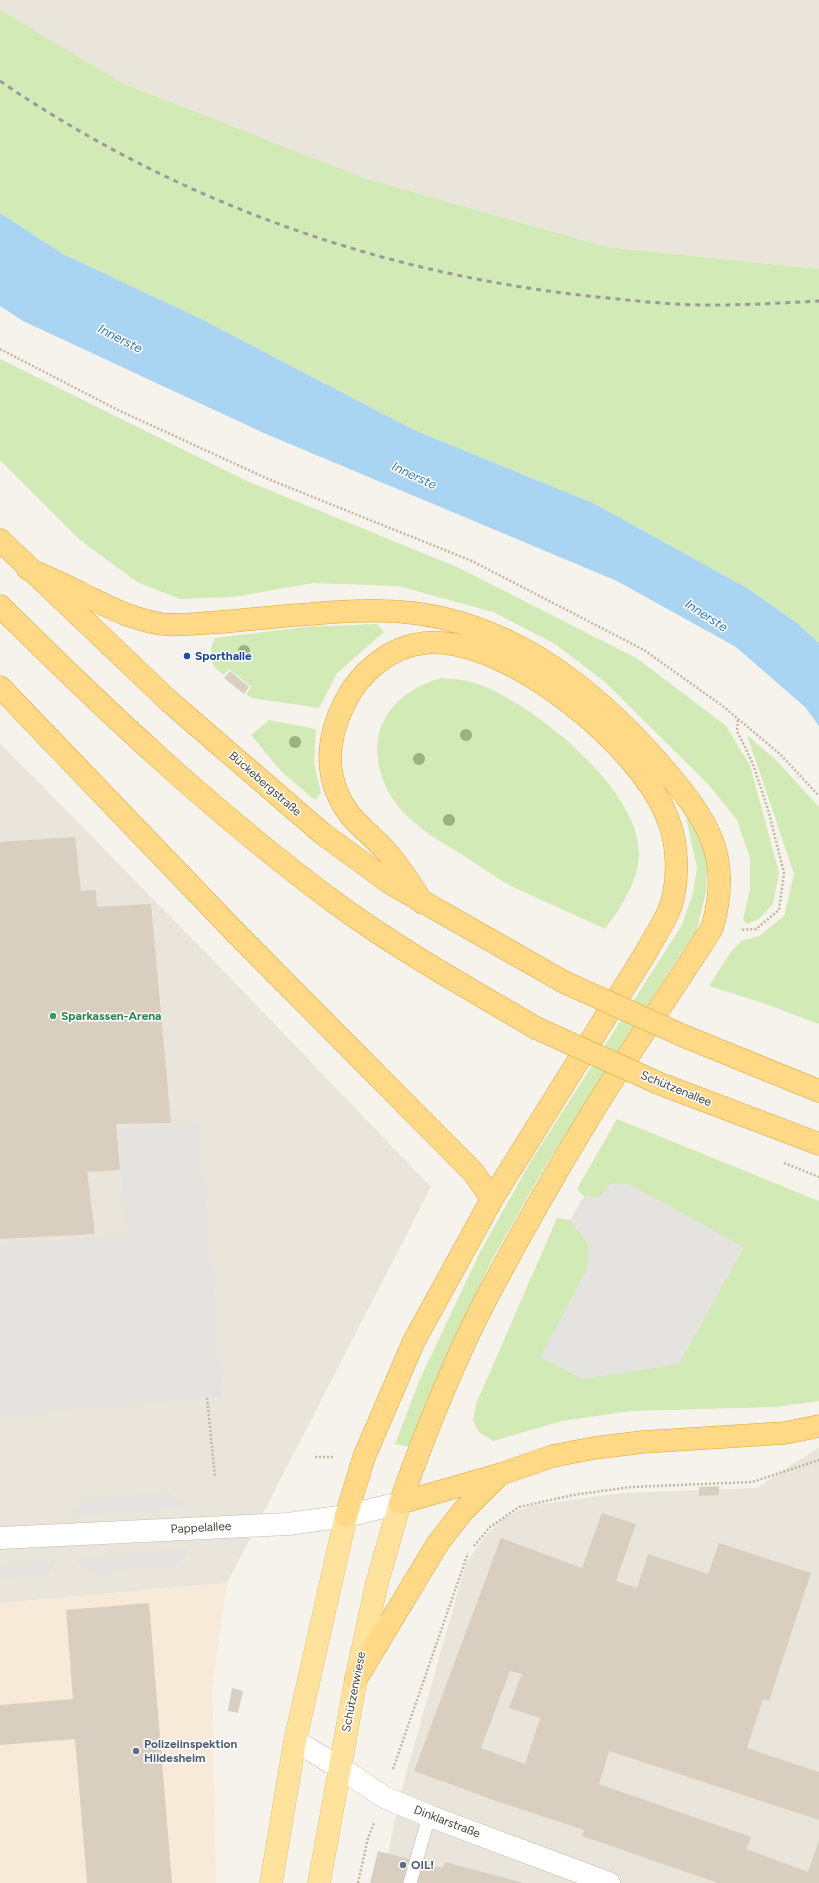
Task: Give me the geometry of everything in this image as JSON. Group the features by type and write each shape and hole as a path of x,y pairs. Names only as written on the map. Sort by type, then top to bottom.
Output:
{"highway":[{"name":"Bückebergstraße","path":"0,540 28,569 170,702 323,834 390,883 564,982 686,1037 819,1091"},
{"path":"28,569 128,617 166,625 224,622 346,611 409,613 440,617 474,626 512,643 541,660 571,679 596,700 636,738 682,790 700,815 710,834 719,867 720,881 716,912 712,928 591,1114 487,1298 451,1374 414,1463 400,1503"},
{"name":"Schützenallee","path":"0,606 136,738 228,819 336,904 394,942 536,1028 658,1083 819,1144"},
{"path":"346,1516 364,1457 414,1341 492,1199 645,954 663,920 674,894 674,845 670,826 664,810 645,778 620,750 586,718 550,688 501,660 466,648 427,643 399,650 378,663 358,681 349,695 335,724 330,752 330,764 334,785 345,809 355,823 391,856 423,903"},
{"path":"0,687 236,933 473,1172 492,1199"},
{"path":"400,1503 501,1474 553,1456 594,1448 643,1442 785,1433 819,1426"},
{"path":"356,1679 438,1543 463,1511 501,1474"}],"main road":[{"name":"Schützenwiese","path":"319,1883 356,1679 377,1583 400,1503"},
{"path":"271,1883 295,1741 346,1516"}],"street":[{"name":"Pappelallee","path":"0,1538 288,1524 346,1516 400,1503"},
{"name":"Dinklarstraße","path":"295,1741 339,1767 384,1797 429,1816 609,1883"}],"lane":[{"path":"410,1883 429,1816"}],"path":[{"path":"0,349 118,410 268,479 472,561 644,650 738,719 780,754 819,796"},
{"path":"738,719 737,731 752,764 769,813 784,873 779,910 756,929 738,930"},
{"path":"207,1398 215,1477"},
{"path":"358,1883 368,1838 384,1797 467,1554 490,1527 519,1507 573,1495 632,1487 752,1482 819,1460"}],"shaded area":[{"path":"0,0 819,0 819,269 607,247 367,179 108,77 0,11"},
{"path":"0,743 212,959 431,1187 227,1583 0,1603"},
{"path":"198,1122 222,1396 0,1415 0,1246 126,1235 120,1129"},
{"path":"612,1183 631,1185 744,1247 679,1364 583,1379 540,1357 587,1270 589,1244 570,1220 584,1196 598,1198"},
{"path":"819,1447 819,1883 382,1883 401,1791 466,1563 485,1536 505,1517 528,1506 621,1493 757,1488"},
{"path":"170,1492 184,1505 71,1516 82,1501"},
{"path":"190,1548 181,1563 95,1573 75,1560"},
{"path":"57,1560 48,1573 0,1578 0,1566"},
{"path":"227,1583 212,1688 216,1883 0,1883 0,1603"}],"green space":[{"path":"0,10 120,82 367,179 607,247 819,269 819,643 798,624 747,588 593,503 414,430 201,319 63,254 0,213"},
{"path":"0,359 247,481 459,568 638,659 726,726 750,765 779,873 773,904 759,919 747,924 743,919 750,889 750,858 737,820 708,784 605,682 555,644 493,612 398,586 313,583 234,597 180,599 137,582 80,540 0,460"},
{"path":"377,624 384,632 337,673 319,708 252,698 246,694 251,687 229,669 224,675 217,670 212,660 211,647 215,638 305,627"},
{"path":"442,678 456,679 478,684 501,694 527,710 554,729 580,752 603,777 622,802 634,828 639,853 638,863 636,874 628,893 605,929 502,881 422,829 406,815 393,799 384,783 379,766 377,747 380,730 384,720 397,703 413,690"},
{"path":"269,720 316,729 314,763 321,793 316,799 312,798 281,771 251,735"},
{"path":"747,735 774,758 819,807 819,1024 763,1003 709,986 730,953 741,941 759,936 784,916 794,874"},
{"path":"690,816 703,842 707,867 706,893 696,933 679,956 543,1170 493,1258 434,1384 410,1447 395,1444 420,1379 480,1252 531,1161 682,925 693,893 697,868 687,822 687,818"},
{"path":"617,1119 819,1201 819,1401 776,1407 631,1411 562,1421 493,1441 479,1432 473,1421 476,1404 557,1218 570,1220 589,1244 587,1270 541,1357 583,1379 598,1198 584,1196 577,1189"}],"water":[{"name":"Innerste","path":"0,213 63,254 201,319 414,430 593,503 747,588 798,624 819,643 819,726 805,707 736,647 617,581 266,434 23,321 0,306"}],"building":[{"path":"230,671 249,687 244,694 224,678"},
{"name":"Sparkassen-Arena","path":"75,837 81,891 96,890 97,907 151,904 171,1123 116,1124 120,1170 87,1172 95,1234 0,1239 0,842"},
{"path":"719,1486 719,1495 699,1496 699,1487"},
{"path":"602,1513 636,1524 616,1581 637,1588 648,1554 708,1574 719,1543 811,1573 769,1701 763,1699 747,1748 819,1772 819,1820 609,1751 599,1784 751,1837 746,1849 808,1872 819,1841 819,1883 718,1883 582,1836 584,1830 499,1802 414,1771 501,1538 582,1568","holes":["510,1671 522,1674 509,1708 540,1718 525,1764 481,1748"]},
{"path":"149,1603 172,1883 87,1883 75,1739 0,1745 0,1705 73,1699 66,1610"},
{"path":"232,1688 243,1691 238,1713 228,1711"},
{"name":"OIL!","path":"378,1851 443,1868 445,1862 524,1883 370,1883"}],"railway":[{"path":"0,81 68,124 139,163 211,197 286,226 362,251 439,271 518,286 598,297 697,305 819,301"}],"place":[{"name":"Sporthalle","path":"187,656"},
{"name":"Sparkassen-Arena","path":"53,1016"},
{"name":"Polizeiinspektion Hildesheim","path":"136,1751"},
{"name":"OIL!","path":"403,1865"}]}
